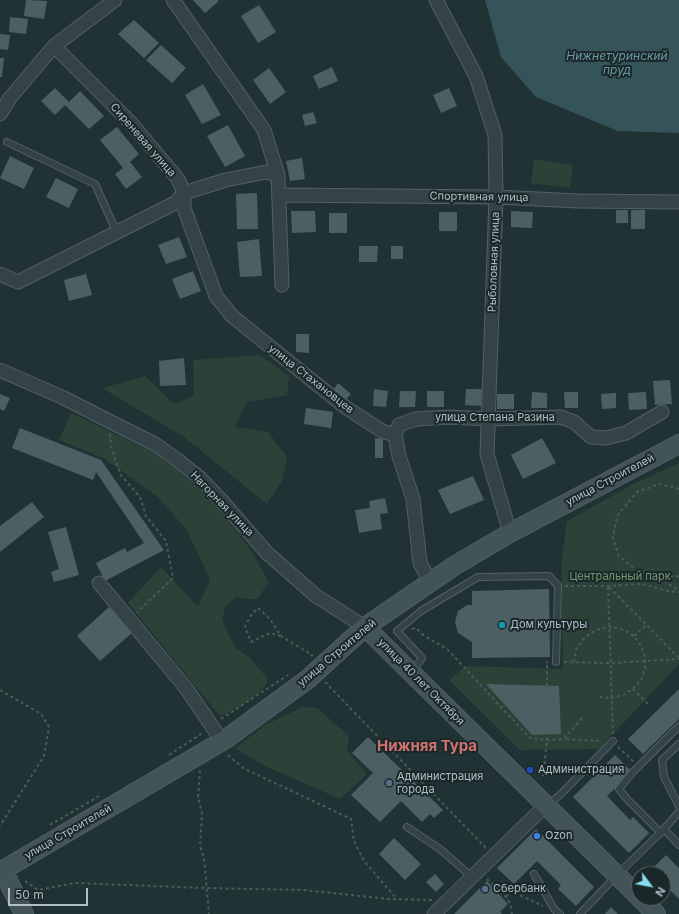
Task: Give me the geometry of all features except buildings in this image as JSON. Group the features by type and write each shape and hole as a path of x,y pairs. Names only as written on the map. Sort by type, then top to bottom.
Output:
{"main road":[{"name":"улица Строителей","path":"6,868 222,741 308,679 365,627 430,581 510,533 679,444"},
{"name":"улица 40 лет Октября","path":"365,627 631,890"},
{"path":"6,868 24,914"},
{"name":"улица 40 лет Октября","path":"648,906 656,914"}],"street":[{"path":"0,114 10,98 54,46 115,0"},
{"path":"173,0 264,130 278,175 282,284"},
{"name":"Рыболовная улица","path":"436,0 476,76 495,135 496,197 487,454 510,533"},
{"name":"Сиреневая улица","path":"54,46 131,123 178,179 184,193 184,208 216,296 232,316"},
{"path":"0,274 18,282 175,203 184,193 226,180 266,172 278,175"},
{"name":"Спортивная улица","path":"279,195 496,197 578,201 679,202"},
{"name":"улица Стахановцев","path":"232,316 345,407 382,431 395,435"},
{"name":"Нагорная улица","path":"0,370 64,398 155,444 200,478 221,500 267,554 316,596 365,627"},
{"name":"улица Степана Разина","path":"395,435 400,425 416,419 448,417 489,419 561,417 574,422 591,437 606,438 626,433 662,412"},
{"path":"395,435 399,456 413,499 420,563 430,581"},
{"path":"99,582 186,688 222,741"},
{"path":"434,914 546,806"}],"lane":[{"path":"7,142 96,184 117,233"},
{"path":"412,673 422,658 397,631 421,611 478,577 549,576 558,586 556,662"},
{"path":"679,726 638,767 619,789 626,798 679,845"},
{"path":"546,806 561,794 613,742"},
{"path":"679,744 662,760 664,777 679,806"},
{"path":"580,914 679,812"},
{"path":"407,827 475,874"},
{"path":"534,874 554,909 560,914"}],"path":[{"path":"109,421 111,446 120,474 140,498 146,516 166,541 173,578 130,619"},
{"path":"679,489 659,484 637,492 617,516 613,538 620,556 636,570 658,578 679,591"},
{"path":"658,578 679,576"},
{"path":"558,586 642,584 668,591 679,591"},
{"path":"608,586 679,659"},
{"path":"608,586 613,742"},
{"path":"281,636 270,619 258,608 251,615 245,627 251,642 270,634 281,636 312,655 307,662 315,672 484,847 486,852"},
{"path":"634,636 646,625"},
{"path":"398,630 416,628 446,649 530,738 613,742 638,767"},
{"path":"574,662 576,650 582,640 601,628 624,630 634,636 641,646 645,661 645,669 641,680 633,689 623,695 612,698 600,697"},
{"path":"543,776 547,740 547,662 611,663 679,659"},
{"path":"163,759 288,674"},
{"path":"633,689 649,705"},
{"path":"0,690 41,714 49,727 44,756 0,826"},
{"path":"564,739 582,718"},
{"path":"222,741 227,754 243,768 351,818 354,841 364,861 397,899"},
{"path":"199,755 200,770 198,798 202,813 200,846 204,858 209,914"},
{"path":"45,829 56,820 104,793"},
{"path":"6,868 38,890 75,883 304,890 397,899 436,900"},
{"path":"475,874 506,897 510,903 512,914"},
{"path":"506,897 511,891 534,903 554,909"}],"green space":[{"path":"534,159 573,165 570,188 531,183"},
{"path":"260,355 289,376 287,395 247,402 235,427 268,432 287,457 282,481 267,504 184,437 102,388 145,376 174,404 194,396 193,360"},
{"path":"71,413 154,452 212,498 250,549 269,582 257,599 236,597 226,605 222,619 236,648 249,657 268,679 265,686 252,699 236,709 220,716 128,603 161,567 198,607 210,579 186,529 158,497 103,458 59,440"},
{"name":"Центральный парк","path":"679,463 679,664 599,749 520,750 449,680 466,666 563,669 561,585 562,556 567,521 635,483"},
{"path":"302,707 317,708 349,736 347,751 367,774 340,799 265,766 235,748 265,725"}],"water":[{"name":"Нижнетуринский пруд","path":"485,0 679,0 679,133 618,131 536,97 501,57"}],"place":[{"name":"Дом культуры","path":"502,625"},
{"name":"Администрация","path":"530,770"},
{"name":"Администрация города","path":"389,783"},
{"name":"Ozon","path":"537,836"},
{"name":"Сбербанк","path":"485,889"}],"district":[{"name":"Нижняя Тура","path":"427,746"}]}
